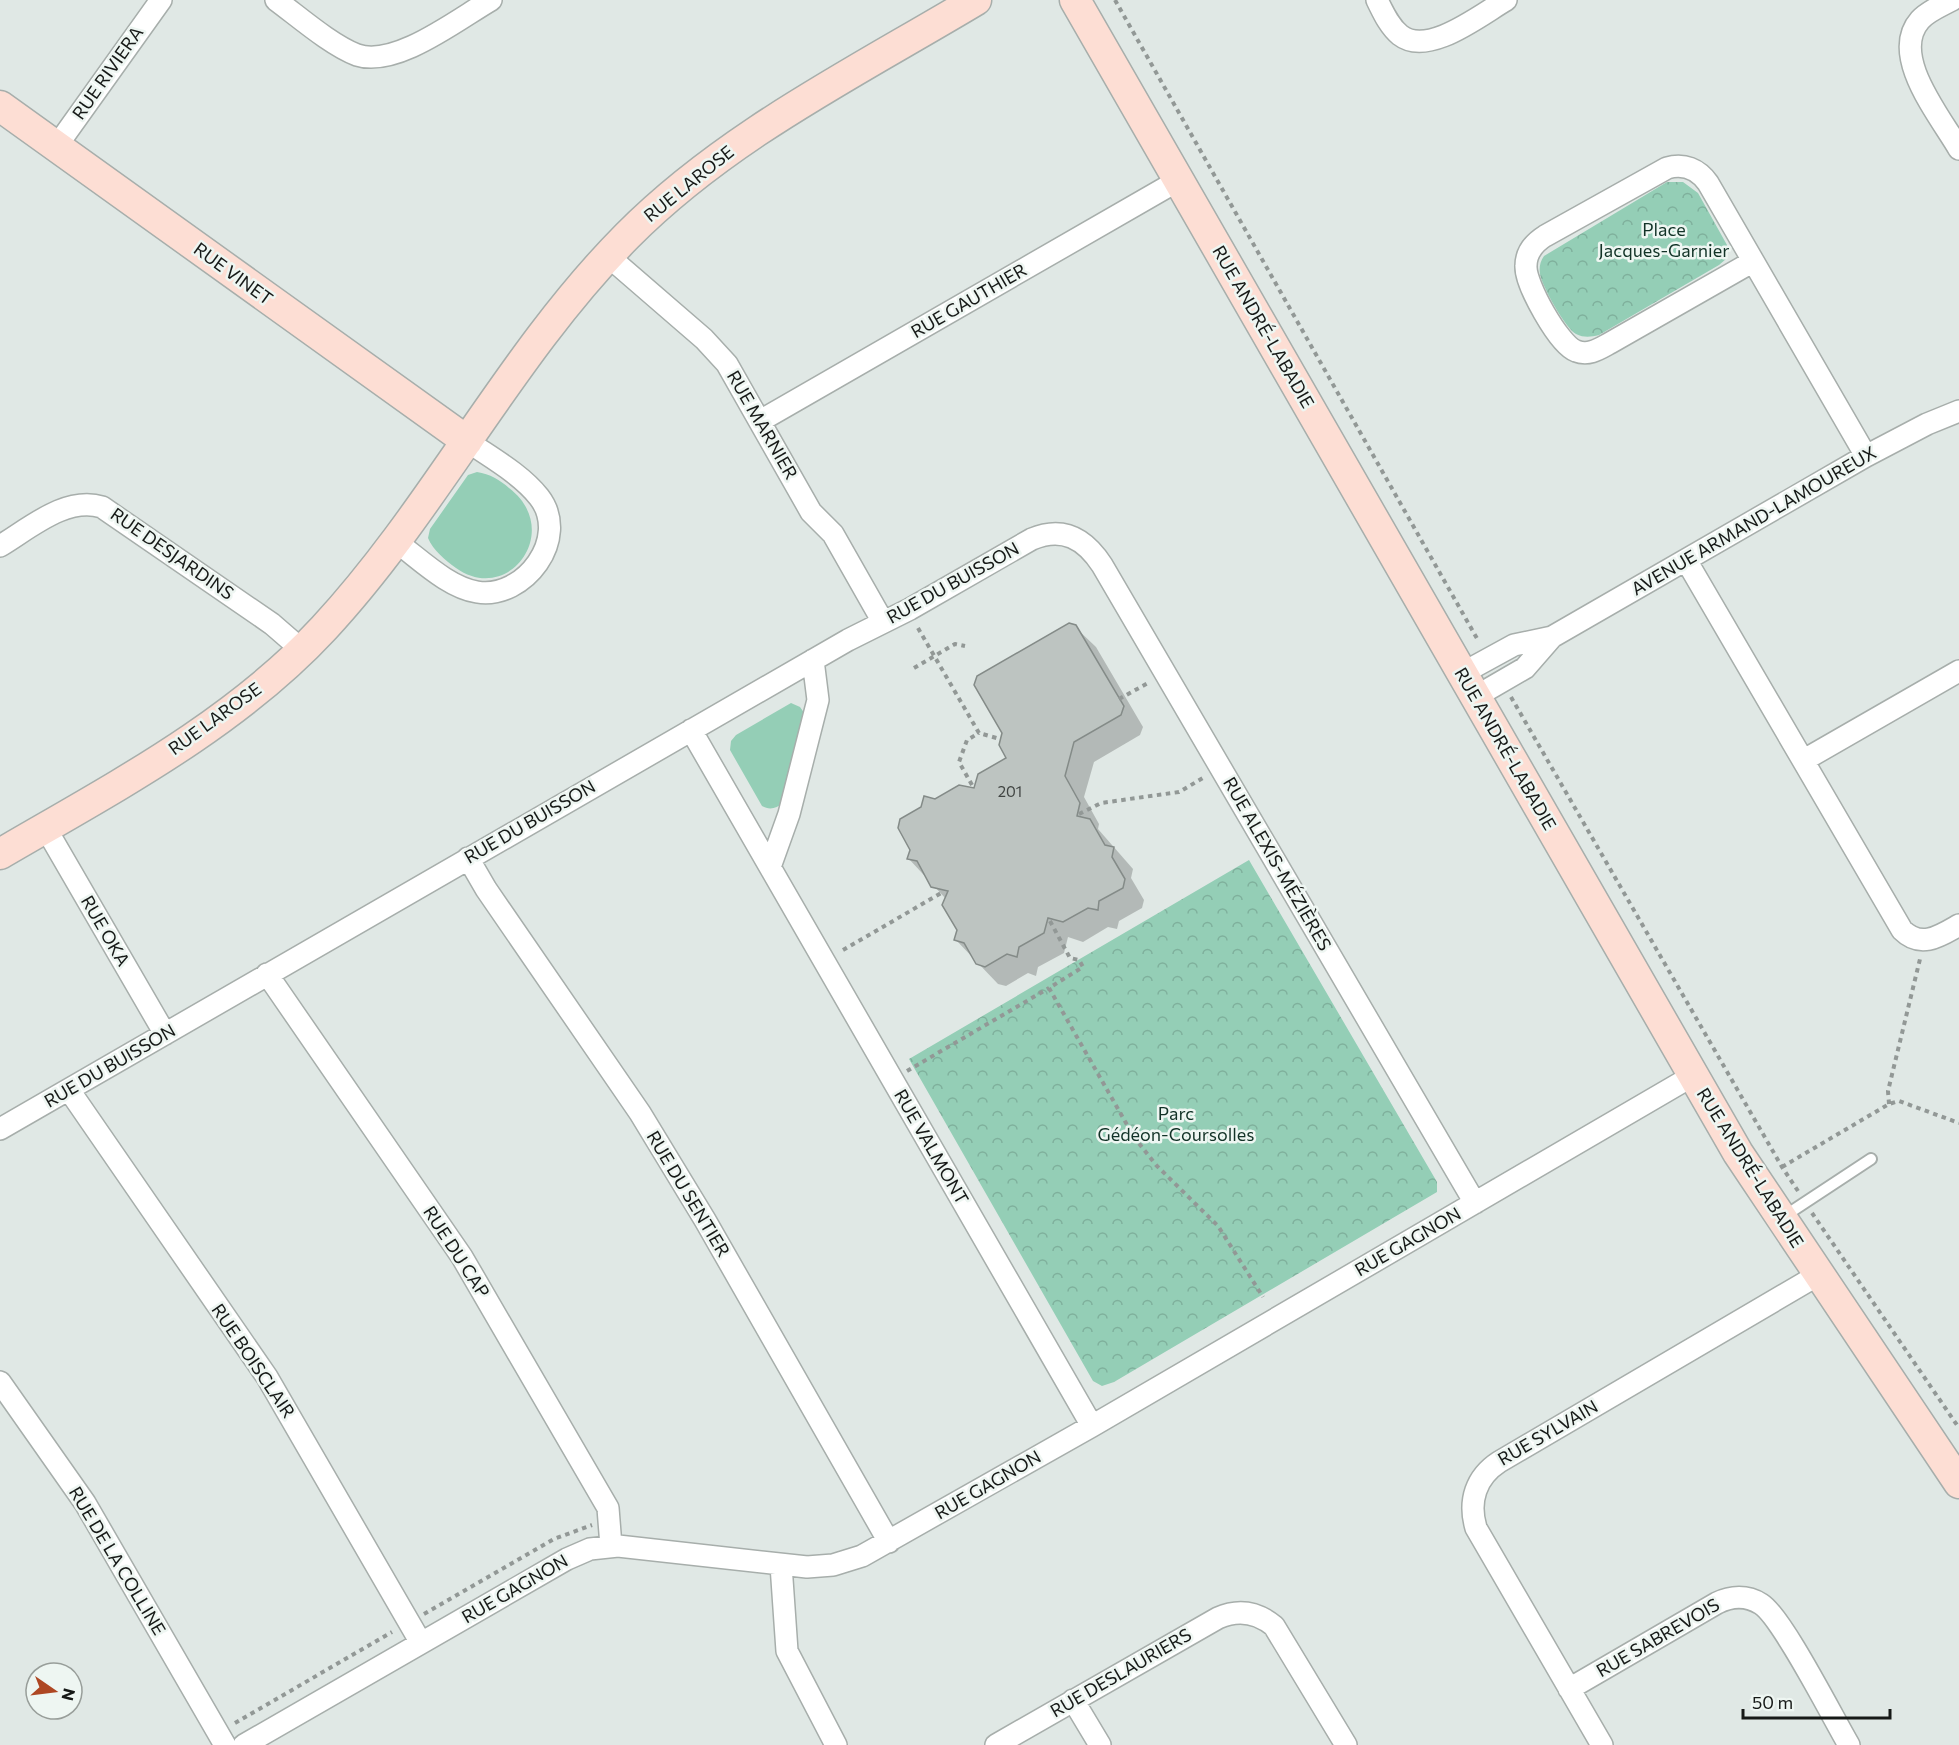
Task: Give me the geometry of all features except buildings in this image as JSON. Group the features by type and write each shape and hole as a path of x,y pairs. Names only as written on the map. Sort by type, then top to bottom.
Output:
{"street":[{"name":"RUE RIVIERA","path":"56,147 161,0"},
{"path":"276,0 343,47 357,55 373,58 397,54 491,0"},
{"name":"RUE LAROSE","path":"0,854 173,751 227,713 302,650 345,603 395,541 561,311 608,256 658,207 716,159 787,112 976,0"},
{"name":"RUE ANDRÉ-LABADIE","path":"1075,0 1738,1153 1780,1219 1959,1483"},
{"path":"1377,0 1399,34 1410,40 1422,42 1440,38 1506,0"},
{"path":"1952,0 1920,20 1910,39 1909,53 1915,73 1959,148"},
{"name":"RUE VINET","path":"0,106 467,441"},
{"path":"1752,262 1610,343 1595,351 1583,353 1563,343 1531,286 1526,267 1531,249 1539,239 1662,170 1679,166 1695,170 1704,178 1866,456"},
{"name":"RUE GAUTHIER","path":"760,421 1179,180"},
{"name":"RUE MARNIER","path":"608,256 712,347 727,364 811,512 833,534 883,622"},
{"name":"AVENUE ARMAND-LAMOUREUX","path":"1468,685 1525,668 1552,637 1866,456 1927,424 1959,411"},
{"path":"395,541 446,578 474,591 504,591 523,580 532,570 547,543 549,530 546,508 530,488 467,441"},
{"name":"RUE DESJARDINS","path":"0,546 67,508 88,504 102,507 263,617 302,650"},
{"name":"RUE DU BUISSON","path":"0,1129 813,660 910,609 1032,539 1046,534 1068,535"},
{"name":"RUE ALEXIS-MÉZIÈRES","path":"1068,535 1081,540 1092,550 1117,589 1476,1203"},
{"path":"1686,560 1902,930 1911,937 1928,940 1959,925"},
{"path":"770,867 789,814 818,700 813,660"},
{"path":"1804,760 1959,670"},
{"name":"RUE VALMONT","path":"691,730 1092,1426"},
{"name":"RUE OKA","path":"45,828 165,1034"},
{"name":"RUE DU SENTIER","path":"468,858 486,890 640,1113 705,1220 889,1542"},
{"name":"RUE DU CAP","path":"267,974 462,1257 608,1508 611,1546"},
{"name":"RUE GAGNON","path":"244,1745 567,1559 590,1549 611,1546 781,1565 833,1565 853,1559 889,1542 1092,1426 1694,1075"},
{"name":"RUE BOISCLAIR","path":"69,1090 267,1377 421,1643"},
{"name":"RUE SYLVAIN","path":"1602,1745 1476,1527 1473,1498 1482,1477 1499,1462 1818,1275"},
{"name":"RUE DE LA COLLINE","path":"0,1382 90,1512 225,1745"},
{"path":"781,1565 787,1651 836,1745"},
{"name":"RUE SABREVOIS","path":"1569,1689 1717,1603 1736,1597 1749,1599 1771,1613 1849,1745"},
{"name":"RUE DESLAURIERS","path":"996,1745 1218,1618 1230,1613 1251,1613 1269,1622 1286,1642 1346,1745"},
{"path":"1073,1700 1100,1745"}],"lane":[{"path":"1780,1219 1870,1159"}],"path":[{"name":"RUE ANDRÉ-LABADIE","path":"1115,0 1483,649"},
{"path":"918,628 979,733 1000,739"},
{"path":"914,668 955,644 965,646"},
{"path":"1119,699 1148,683"},
{"name":"RUE ANDRÉ-LABADIE","path":"1510,696 1799,1193"},
{"path":"972,785 959,762 967,740 979,733"},
{"path":"1079,814 1101,803 1179,792 1203,778"},
{"path":"843,950 943,892"},
{"path":"911,1068 1083,968 1079,960 1070,958 1050,921"},
{"path":"1889,1104 1888,1091 1922,953"},
{"path":"1049,988 1138,1142 1156,1165 1218,1226 1263,1297"},
{"path":"1782,1167 1889,1104 1899,1101 1959,1123"},
{"name":"RUE ANDRÉ-LABADIE","path":"1812,1213 1959,1428"},
{"name":"RUE GAGNON","path":"423,1615 554,1539 594,1525"},
{"path":"232,1725 395,1631"}],"green space":[{"name":"Place Jacques-Garnier","path":"1667,182 1683,182 1698,193 1727,245 1726,259 1599,335 1588,337 1576,334 1560,316 1545,288 1540,271 1544,256"},
{"path":"477,472 502,482 509,488 525,505 531,524 530,542 523,558 511,570 494,577 476,577 456,568 436,551 428,538 430,529 468,475"},
{"path":"791,703 800,707 805,714 783,803 775,808 767,808 762,806 730,750 731,741 736,735"},
{"name":"Parc Gédéon-Coursolles","path":"1249,860 1437,1182 1437,1192 1114,1382 1102,1386 1093,1381 909,1059"}]}
